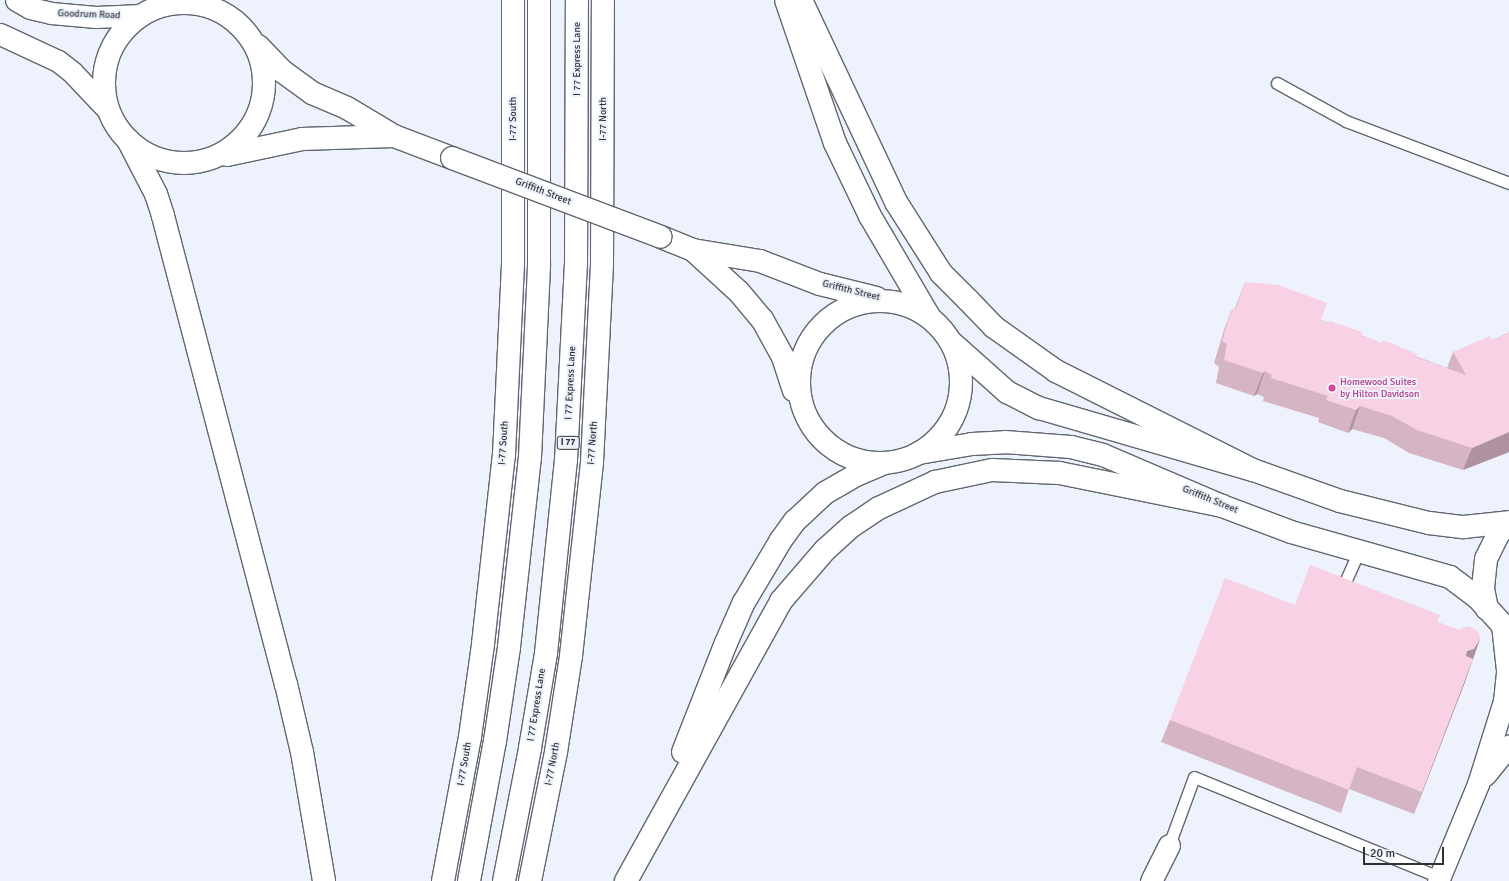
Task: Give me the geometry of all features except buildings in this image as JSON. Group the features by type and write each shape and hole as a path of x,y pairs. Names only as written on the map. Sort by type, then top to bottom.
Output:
{"main road":[{"name":"I-77 South","path":"443,881 470,737 482,652 504,455 513,254 513,0"},
{"path":"469,881 495,741 509,647 530,457 539,263 539,0"},
{"name":"I 77 Express Lane","path":"504,881 530,748 546,653 566,460 576,264 577,0"},
{"name":"I-77 North","path":"530,881 556,752 571,656 592,462 602,264 603,0"},
{"path":"786,0 835,143 870,216 928,315 952,343 992,381 1022,402 1253,470 1340,501 1429,523 1464,527 1509,523"},
{"path":"801,0 896,202 941,273 994,327 1056,371 1253,470"},
{"path":"178,1 141,15 127,26 108,57 104,80 108,110 116,126 128,140 156,194 169,239 286,684 302,752 324,881"},
{"name":"Griffith Street","path":"178,1 193,3 227,15 297,83 347,108 394,136 693,250 760,261 820,284 912,307 928,315"},
{"path":"212,159 242,140 253,126 261,109 265,92 265,74 253,40"},
{"name":"Griffith Street","path":"128,140 142,151 176,163 212,159 285,141 394,136"},
{"name":"Griffith Street","path":"693,250 739,292 762,319 783,357 799,403 815,431 832,448 854,458 884,463"},
{"path":"799,403 799,368 805,350 814,334 826,321 858,303 894,302"},
{"path":"652,834 726,642 770,557 795,521 825,493 856,475 884,463 902,460 919,453 934,443 946,429 961,396 959,360 952,343"},
{"name":"Griffith Street","path":"919,453 972,444 1005,442 1071,447 1103,455 1222,506 1292,532 1450,577 1466,588 1505,628"},
{"path":"626,881 781,601 825,550 852,526 879,508 935,482 992,470 1059,473 1222,506"},
{"path":"1487,609 1483,588 1486,559 1498,534 1509,523"}],"street":[{"name":"Goodrum Road","path":"16,0 30,8 51,13 96,17 141,15"},
{"path":"0,34 58,62 72,72 108,110"},
{"path":"1442,880 1478,784 1504,701 1507,670 1505,628"},
{"path":"1478,784 1509,745"},
{"path":"1151,881 1168,845"}],"lane":[{"path":"1277,83 1346,121 1509,183"},
{"path":"1336,603 1359,552"},
{"path":"1168,845 1194,777 1442,880"}],"place":[{"name":"Homewood Suites by Hilton Davidson","path":"1332,388"}]}
